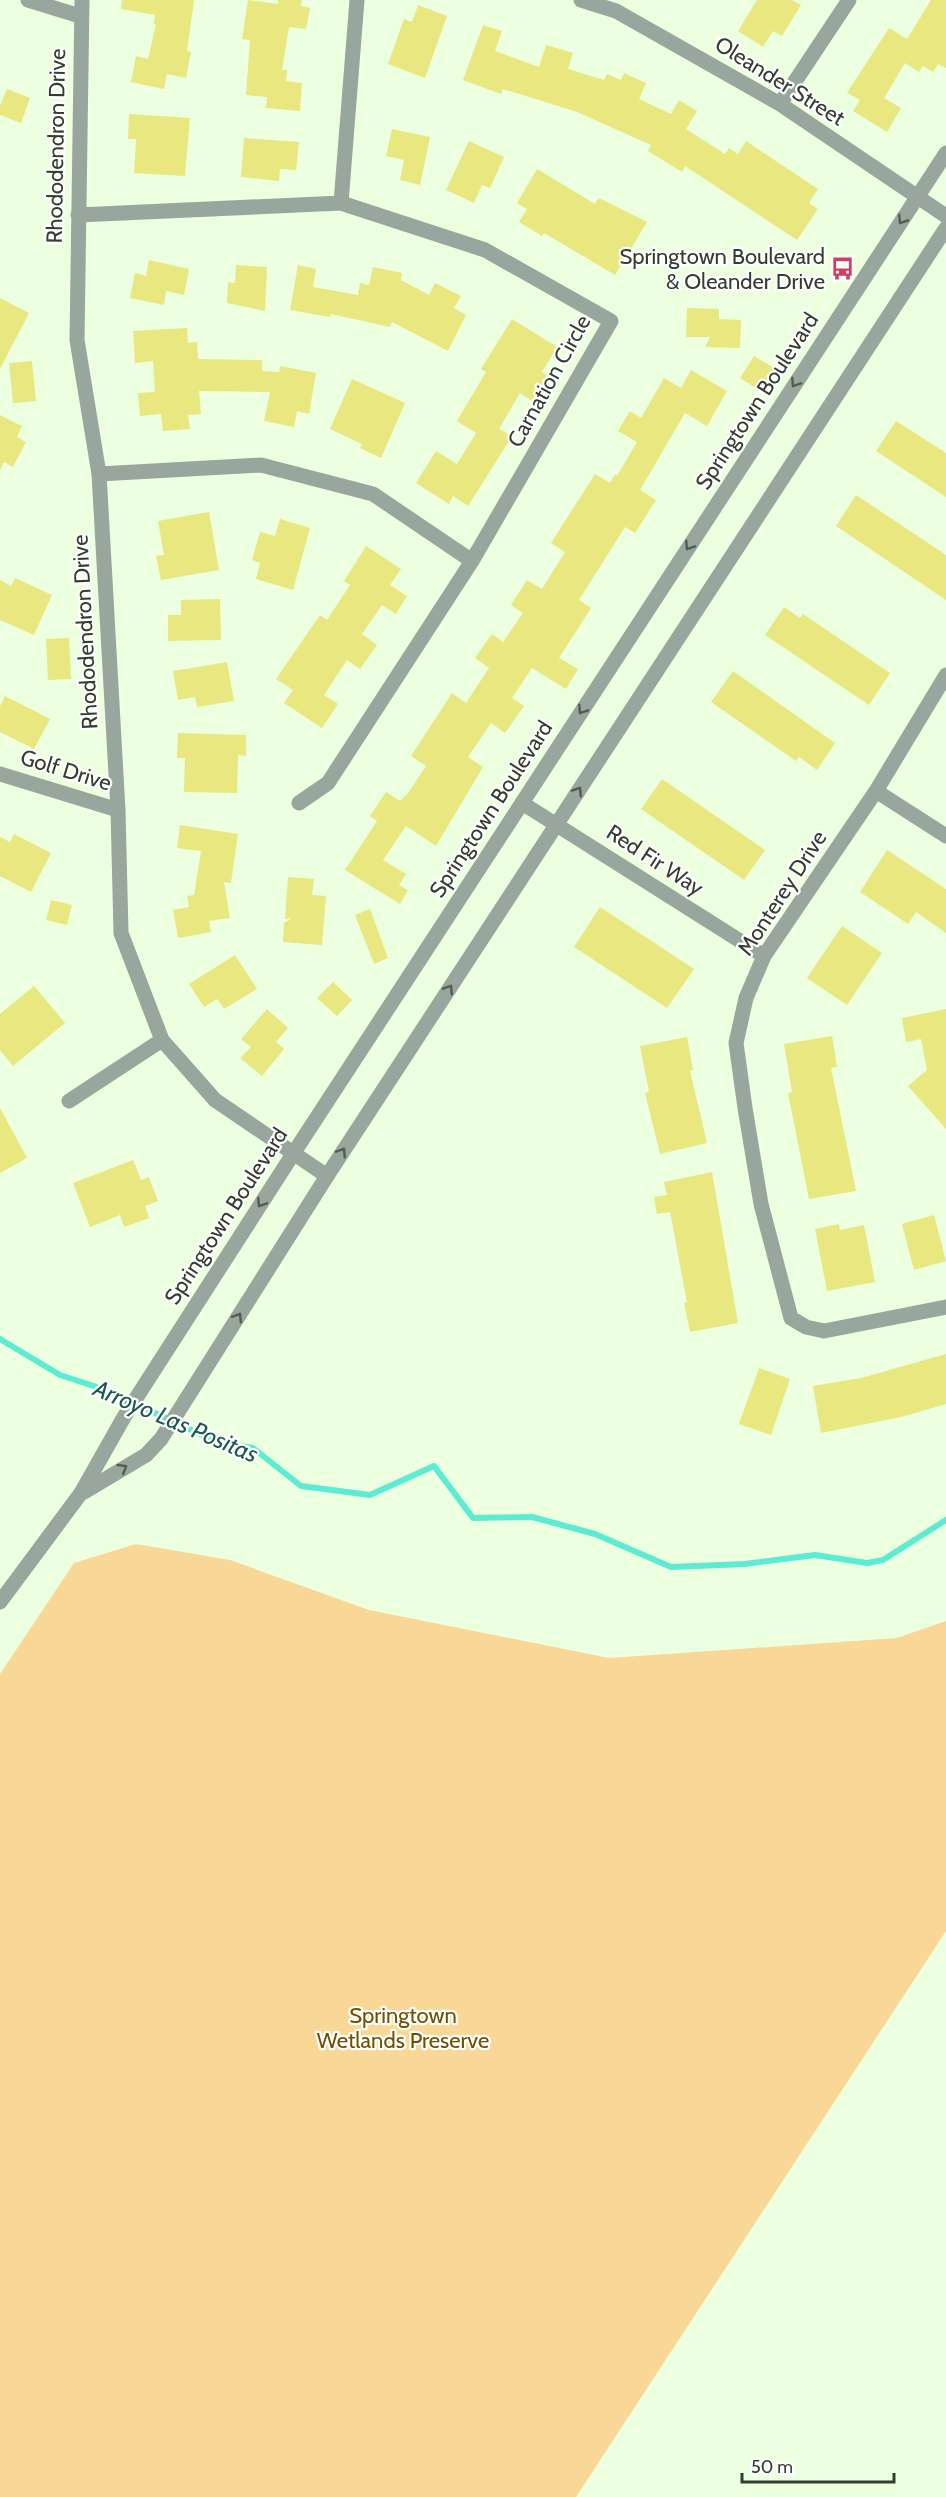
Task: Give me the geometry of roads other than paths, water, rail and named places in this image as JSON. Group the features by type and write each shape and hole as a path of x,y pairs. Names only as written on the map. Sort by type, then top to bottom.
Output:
{"street":[{"path":"28,0 80,16"},
{"name":"Rhododendron Drive","path":"82,0 77,340 99,474 118,810 121,933 162,1040 215,1100 327,1176"},
{"path":"341,203 357,0"},
{"name":"Oleander Street","path":"581,0 616,11 780,104 946,216"},
{"path":"780,104 849,0"},
{"name":"Springtown Boulevard","path":"0,1602 81,1493 124,1417 293,1154 946,153"},
{"name":"Carnation Circle","path":"78,215 341,203 485,250 611,321 472,561 328,783 299,803"},
{"name":"Springtown Boulevard","path":"81,1493 146,1455 161,1439 327,1176 946,228"},
{"path":"99,474 261,465 373,494 472,561"},
{"name":"Monterey Drive","path":"946,675 876,791 764,956 746,998 736,1043 761,1204 791,1318 806,1327 824,1331 946,1307"},
{"name":"Golf Drive","path":"0,774 118,810"},
{"path":"876,791 946,836"},
{"name":"Red Fir Way","path":"522,803 764,956"},
{"path":"69,1101 162,1040"}],"waterway":[{"name":"Arroyo Las Positas","path":"0,1339 60,1375 106,1390 217,1442 253,1448 301,1486 370,1495 434,1466 473,1518 532,1517 595,1534 671,1567 745,1564 815,1555 867,1563 883,1560 946,1520"}],"place":[{"name":"Springtown Boulevard & Oleander Drive","path":"843,269"}],"park label":[{"name":"Springtown Wetlands Preserve","path":"403,2028"}]}
